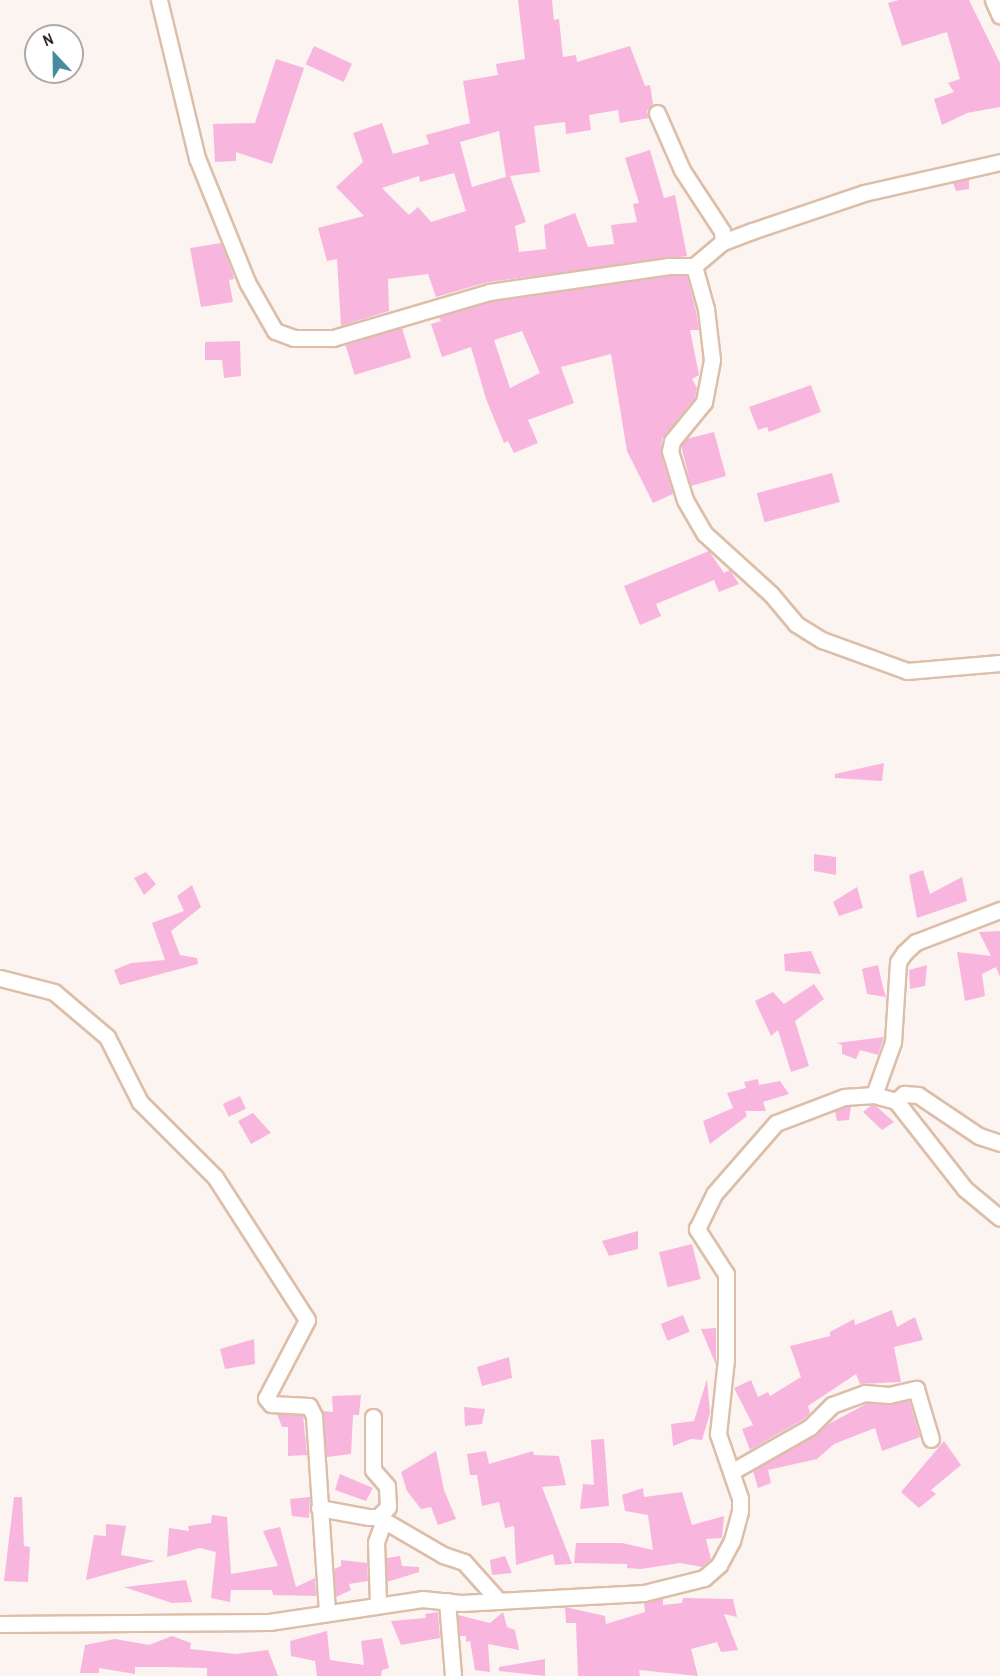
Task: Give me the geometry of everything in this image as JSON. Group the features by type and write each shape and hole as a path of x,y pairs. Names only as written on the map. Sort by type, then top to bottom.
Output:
{"street":[{"path":"159,0 197,158 247,282 275,331 294,338 333,338 489,292 647,269 694,266 723,242 864,193 1000,162"},
{"path":"993,0 1000,16"},
{"path":"657,113 682,170 722,231 723,242"},
{"path":"694,266 706,309 712,360 704,402 672,441 670,451 685,500 705,534 771,594 796,624 822,640 906,670 1000,663"},
{"path":"874,1095 893,1042 898,962 904,953 916,942 1000,910"},
{"path":"0,978 54,992 107,1037 140,1102 211,1172 306,1318 307,1326 266,1396 271,1404 306,1405 312,1409 327,1612"},
{"path":"896,1101 904,1094 918,1095 979,1136 1000,1143"},
{"path":"0,1623 269,1622 422,1599 447,1602 499,1601 644,1593 704,1578 719,1565 732,1541 740,1511 718,1427 726,1359 727,1284 723,1265 699,1237 697,1223 714,1194 776,1123 844,1097 874,1095 896,1101 965,1189 1000,1218"},
{"path":"731,1472 810,1427 830,1406 865,1393 889,1395 916,1389 931,1439"},
{"path":"373,1417 373,1470 390,1493 388,1507 381,1518 376,1542 378,1604"},
{"path":"319,1508 381,1518 443,1555 464,1562 499,1601"},
{"path":"447,1602 453,1676"}],"building":[{"path":"518,0 552,0 554,20 559,19 563,57 576,55 577,62 630,46 645,86 650,85 653,104 647,111 649,118 620,123 618,110 589,115 591,130 566,134 565,122 534,126 540,172 510,176 526,222 515,226 519,252 546,249 544,225 575,213 588,247 614,244 611,225 637,222 633,204 639,203 625,158 650,150 664,198 675,195 687,256 488,282 436,297 428,274 388,279 389,311 341,326 337,259 327,261 318,228 364,216 336,187 363,162 353,133 382,123 393,154 429,144 426,135 470,123 463,81 498,75 496,64 525,59","holes":["499,131 506,177 472,187 460,142","454,173 466,211 431,222 418,207 409,215 382,188 419,176 420,182"]},
{"path":"899,0 969,0 1000,63 1000,107 967,113 942,125 934,99 954,92 948,83 960,79 947,32 902,46 888,3"},
{"path":"314,46 352,64 344,82 306,64"},
{"path":"276,59 304,68 272,164 236,152 236,161 215,162 213,124 255,123"},
{"path":"969,179 969,189 956,191 953,183"},
{"path":"221,243 233,274 234,279 229,280 233,302 201,307 190,248"},
{"path":"670,276 687,276 699,330 690,330 699,375 692,379 697,388 695,398 662,439 661,454 673,494 653,503 627,451 611,354 561,367 574,403 528,420 538,443 514,453 508,441 504,443 486,399 471,347 442,357 431,324 441,321 439,317 491,302","holes":["522,331 540,373 510,388 494,340"]},
{"path":"402,328 411,358 355,375 346,345"},
{"path":"240,341 241,376 224,378 222,360 205,360 205,342"},
{"path":"811,385 821,412 769,432 767,427 758,430 749,407"},
{"path":"714,432 726,476 691,486 681,445 686,439"},
{"path":"832,473 840,502 764,522 757,493"},
{"path":"709,551 724,573 730,570 739,584 719,592 714,580 656,604 661,616 640,625 624,586"},
{"path":"884,763 882,781 835,778 835,774"},
{"path":"814,854 836,857 836,875 814,871"},
{"path":"923,870 930,894 962,877 967,901 917,918 909,875"},
{"path":"146,872 156,884 144,895 134,878"},
{"path":"192,885 201,907 171,931 180,955 197,958 198,964 120,985 114,970 131,963 165,960 152,923 184,911 177,896"},
{"path":"857,887 863,908 839,916 833,902"},
{"path":"1000,931 1000,977 996,967 982,974 985,996 965,1001 957,952 991,956 979,932"},
{"path":"811,951 821,974 785,971 784,954"},
{"path":"878,965 886,997 867,994 862,969"},
{"path":"927,965 925,986 910,989 909,970"},
{"path":"814,984 824,999 795,1021 809,1066 791,1072 778,1030 771,1036 755,1001 773,992 784,1004"},
{"path":"884,1037 878,1055 860,1050 856,1059 842,1054 842,1045 837,1043"},
{"path":"758,1079 759,1085 780,1081 789,1094 763,1102 766,1111 745,1111 747,1116 710,1144 703,1121 733,1108 727,1093 746,1088 744,1082"},
{"path":"240,1096 246,1109 229,1117 223,1104"},
{"path":"872,1105 894,1122 882,1130 863,1112"},
{"path":"851,1106 849,1120 837,1121 835,1111"},
{"path":"253,1113 271,1133 251,1144 238,1121"},
{"path":"638,1231 638,1249 609,1256 602,1241"},
{"path":"692,1244 701,1279 668,1287 659,1252"},
{"path":"892,1310 897,1327 915,1317 923,1340 894,1347 901,1382 860,1384 856,1374 808,1406 810,1413 804,1419 750,1450 742,1429 753,1425 734,1388 751,1380 758,1397 768,1392 770,1396 801,1377 790,1346 830,1336 830,1332 854,1319 855,1325"},
{"path":"683,1315 690,1332 667,1341 661,1324"},
{"path":"716,1328 716,1365 701,1329"},
{"path":"254,1339 255,1364 225,1369 220,1349"},
{"path":"509,1357 512,1378 482,1386 477,1367"},
{"path":"707,1379 710,1413 702,1440 691,1439 673,1446 671,1424 694,1421"},
{"path":"361,1395 359,1415 353,1415 351,1454 327,1457 322,1411 333,1412 332,1396"},
{"path":"909,1400 920,1437 882,1451 875,1428 834,1444 817,1459 768,1470 771,1483 758,1488 753,1471 823,1427 868,1403"},
{"path":"464,1407 485,1409 482,1424 465,1426"},
{"path":"277,1414 303,1415 307,1455 288,1456 288,1427 282,1427"},
{"path":"604,1439 609,1506 580,1509 583,1484 594,1485 591,1440"},
{"path":"944,1441 961,1465 931,1490 936,1494 919,1508 901,1492"},
{"path":"436,1451 444,1490 456,1519 438,1525 431,1507 421,1509 407,1491 401,1472"},
{"path":"486,1451 489,1464 533,1451 534,1455 559,1456 566,1485 542,1487 572,1564 555,1565 553,1554 516,1565 514,1526 505,1528 499,1502 482,1506 477,1475 470,1475 467,1454"},
{"path":"340,1474 373,1488 366,1501 335,1490"},
{"path":"643,1488 644,1497 682,1492 692,1525 724,1516 722,1538 706,1539 711,1559 702,1567 680,1563 641,1569 627,1568 627,1564 574,1563 576,1543 622,1543 653,1550 648,1515 625,1511 622,1495"},
{"path":"14,1497 22,1497 24,1546 30,1547 28,1582 4,1581"},
{"path":"310,1497 309,1518 292,1516 290,1499"},
{"path":"212,1515 227,1517 231,1574 278,1566 263,1531 280,1527 296,1587 315,1578 316,1596 273,1595 272,1590 231,1590 230,1602 211,1598 216,1552 200,1548 167,1557 169,1528 189,1531 188,1526 211,1523"},
{"path":"106,1524 126,1526 121,1555 155,1561 86,1580 94,1535 106,1536"},
{"path":"400,1556 402,1566 419,1567 419,1572 387,1582 387,1558"},
{"path":"505,1556 512,1573 492,1575 490,1560"},
{"path":"341,1560 367,1563 368,1581 349,1584 351,1590 336,1597 334,1569 341,1566"},
{"path":"186,1580 192,1602 172,1603 124,1587"},
{"path":"663,1598 663,1605 682,1603 683,1598 733,1599 737,1617 724,1614 738,1650 721,1652 717,1642 691,1649 698,1676 639,1670 640,1676 578,1676 576,1623 566,1623 565,1607 605,1616 606,1624 645,1612 644,1603"},
{"path":"438,1612 440,1638 401,1645 391,1621 426,1618 425,1614"},
{"path":"503,1612 507,1627 515,1630 519,1650 488,1644 490,1672 475,1670 470,1641 466,1642 466,1636 460,1636 458,1615 490,1623"},
{"path":"327,1631 330,1660 364,1665 361,1641 382,1638 389,1668 382,1670 381,1676 317,1676 315,1661 291,1656 290,1641"},
{"path":"172,1636 191,1643 190,1649 236,1654 268,1650 278,1676 207,1676 207,1668 166,1667 135,1667 135,1674 99,1668 99,1673 80,1673 85,1645 115,1639 149,1645"},
{"path":"545,1659 545,1676 499,1671 499,1667"}]}
